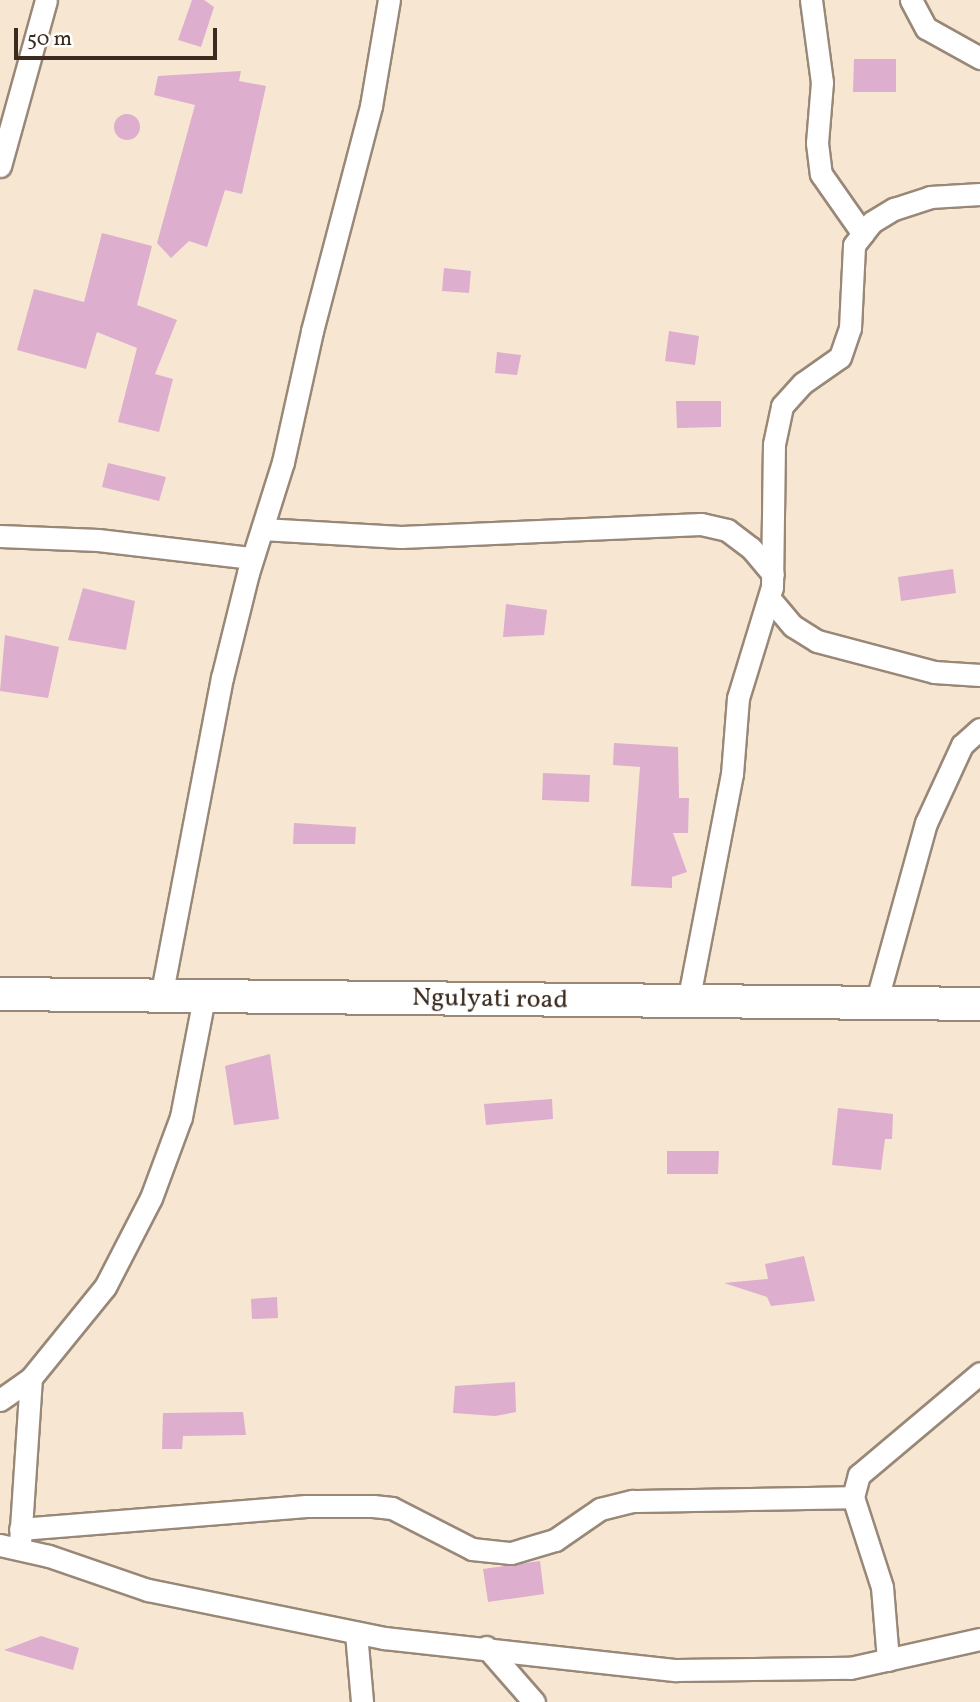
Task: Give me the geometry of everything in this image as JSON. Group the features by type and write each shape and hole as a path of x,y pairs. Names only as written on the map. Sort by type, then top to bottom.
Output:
{"main road":[{"name":"Ngulyati road","path":"0,994 980,1004"}],"street":[{"path":"0,166 46,0"},
{"path":"161,997 222,678 252,558 283,462 315,317 371,106 389,0"},
{"path":"811,0 821,82 817,143 821,174 863,234"},
{"path":"911,0 926,27 980,58"},
{"path":"688,1002 732,774 738,698 770,599 773,574 774,444 782,406 803,383 840,357 850,328 854,245 863,234 894,209 930,197 980,194"},
{"path":"261,529 401,537 701,524 727,530 751,548 773,574"},
{"path":"0,536 98,540 252,558"},
{"path":"770,599 793,626 817,641 934,672 980,675"},
{"path":"876,1003 926,823 962,745 980,729"},
{"path":"0,1400 31,1378 105,1287 151,1198 180,1117 204,997"},
{"path":"888,1660 882,1587 853,1497 859,1475 980,1373"},
{"path":"13,1541 31,1378"},
{"path":"13,1541 306,1506 373,1506 392,1508 472,1549 511,1553 555,1540 600,1509 633,1501 853,1497"},
{"path":"13,1541 148,1590 356,1633 720,1672 850,1668 980,1639"},
{"path":"356,1633 362,1702"},
{"path":"486,1647 525,1698"}],"building":[{"path":"192,0 204,0 214,7 201,47 178,40"},
{"path":"854,59 896,59 896,92 853,92"},
{"path":"241,71 239,81 266,86 242,194 225,190 207,247 189,241 171,258 157,243 195,105 154,95 158,76"},
{"path":"127,114 136,118 140,127 136,136 127,140 118,136 114,127 118,118"},
{"path":"102,233 152,246 137,305 177,320 155,374 173,379 159,432 118,422 137,348 97,332 86,369 17,350 34,289 84,302"},
{"path":"444,268 471,271 469,293 442,291"},
{"path":"669,331 699,336 695,365 665,361"},
{"path":"497,352 521,355 517,375 495,373"},
{"path":"676,401 721,401 721,427 677,428"},
{"path":"108,463 166,477 159,501 102,487"},
{"path":"953,569 956,593 901,601 898,577"},
{"path":"83,588 135,601 126,650 68,640"},
{"path":"506,604 547,610 544,635 503,637"},
{"path":"5,635 59,647 48,698 0,691"},
{"path":"614,743 678,747 679,798 689,798 688,833 673,833 687,872 672,877 672,888 631,886 640,767 613,765"},
{"path":"543,773 590,775 589,802 542,800"},
{"path":"294,823 356,827 355,844 293,844"},
{"path":"270,1054 279,1119 234,1125 225,1066"},
{"path":"552,1099 553,1119 486,1125 484,1104"},
{"path":"838,1108 893,1114 892,1139 885,1139 881,1170 832,1165"},
{"path":"667,1151 719,1151 718,1174 667,1174"},
{"path":"804,1256 815,1301 771,1306 767,1297 724,1283 768,1279 765,1264"},
{"path":"277,1297 278,1318 252,1319 251,1299"},
{"path":"515,1382 516,1412 495,1416 453,1413 455,1386"},
{"path":"243,1412 246,1435 183,1436 182,1449 162,1449 163,1413"},
{"path":"540,1561 544,1594 488,1602 483,1569"},
{"path":"41,1636 79,1648 73,1670 4,1650"}]}
